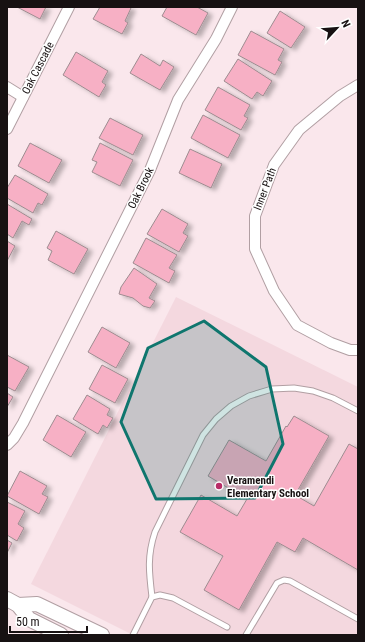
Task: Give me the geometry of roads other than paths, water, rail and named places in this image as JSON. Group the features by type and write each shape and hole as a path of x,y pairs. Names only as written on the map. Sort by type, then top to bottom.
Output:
{"street":[{"name":"Oak Cascade","path":"7,129 69,7"},
{"name":"Oak Brook","path":"7,445 14,438 55,372 150,170 178,100 213,44 232,7"},
{"name":"Inner Path","path":"358,85 340,96 299,130 274,165 255,216 255,249 274,291 298,325 331,343 350,350 358,350"},
{"path":"7,87 23,97"},
{"path":"12,602 29,619 61,635"},
{"path":"12,602 37,604 102,635"}],"lane":[{"path":"133,635 152,597 149,565 150,546 155,532 203,436 216,419 230,406 272,389 294,388 312,390 333,398 358,411"},
{"path":"246,635 277,583 284,580 358,619"},
{"path":"152,597 160,595 173,598 227,627"}],"place":[{"name":"Veramendi Elementary School","path":"219,486"}]}
